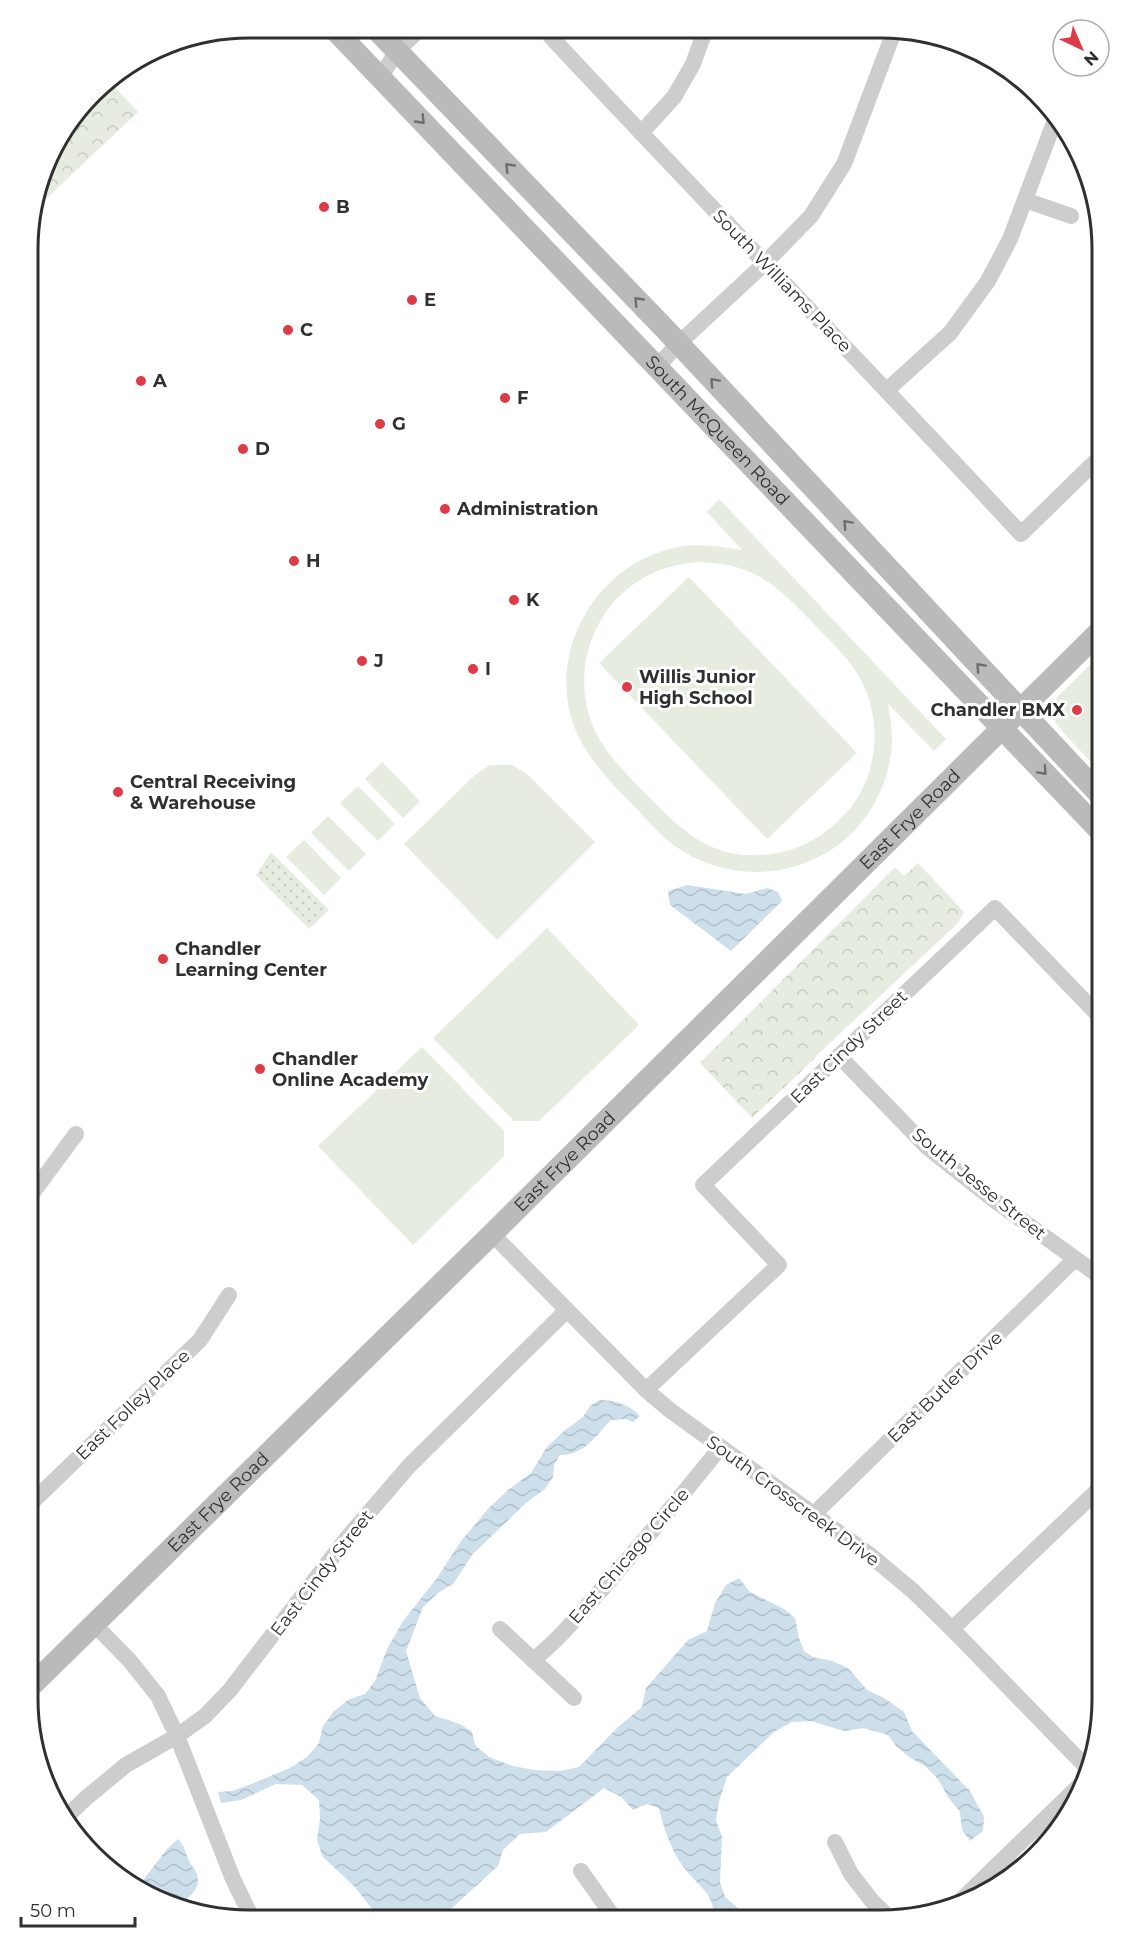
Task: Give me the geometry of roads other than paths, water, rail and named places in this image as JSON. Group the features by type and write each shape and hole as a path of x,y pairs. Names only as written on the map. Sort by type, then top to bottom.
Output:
{"main road":[{"name":"South McQueen Road","path":"343,38 1092,822"},
{"name":"South McQueen Road","path":"385,38 678,344 1092,786"},
{"name":"East Frye Road","path":"38,1674 94,1624 492,1234 1092,640"}],"street":[{"path":"381,78 397,51 410,38"},
{"name":"South Williams Place","path":"551,38 1021,534 1092,465"},
{"path":"640,133 675,97 693,64 702,38"},
{"path":"656,368 678,344 812,216 844,164 892,38"},
{"path":"887,390 950,333 988,281 1010,239 1053,126"},
{"path":"1025,200 1071,216"},
{"name":"East Cindy Street","path":"646,1390 779,1265 703,1185 994,908 1091,1008"},
{"name":"South Jesse Street","path":"839,1056 928,1148 994,1200 1091,1270"},
{"path":"38,1185 76,1134"},
{"name":"South Crosscreek Drive","path":"492,1234 646,1390 720,1448 870,1555 913,1591 1081,1762"},
{"name":"East Butler Drive","path":"814,1514 1076,1259"},
{"name":"East Folley Place","path":"38,1496 200,1340 229,1295"},
{"name":"East Cindy Street","path":"71,1812 126,1765 177,1736 205,1716 230,1690 347,1538 409,1466 567,1310"},
{"name":"East Chicago Circle","path":"533,1660 549,1647 643,1542 720,1448"},
{"path":"952,1629 1091,1496"},
{"path":"94,1624 130,1660 158,1696 177,1736 233,1879 248,1910"},
{"path":"500,1629 574,1698"},
{"path":"973,1888 1067,1798"},
{"path":"835,1842 851,1874 881,1910"},
{"path":"581,1871 604,1910"}],"water":[{"path":"687,885 746,894 767,888 778,892 782,901 731,951 670,905 668,891"},
{"path":"599,1400 610,1401 631,1408 640,1416 633,1422 626,1419 611,1420 583,1448 560,1455 554,1465 553,1477 545,1489 527,1502 472,1555 454,1583 438,1593 423,1607 406,1651 420,1698 435,1716 460,1724 472,1732 475,1745 489,1757 513,1766 560,1771 579,1767 618,1727 642,1707 646,1688 688,1640 707,1631 715,1603 726,1585 739,1578 750,1592 784,1609 795,1618 804,1651 813,1657 832,1661 848,1668 867,1690 884,1698 904,1712 912,1731 970,1791 984,1817 983,1831 970,1841 962,1830 960,1812 938,1779 925,1766 896,1746 888,1735 864,1728 844,1731 811,1721 792,1722 774,1732 727,1777 716,1820 722,1837 720,1882 725,1897 740,1910 714,1910 705,1891 676,1855 659,1808 647,1804 633,1810 621,1797 604,1788 546,1832 520,1834 503,1850 498,1866 450,1910 373,1910 354,1886 323,1857 317,1840 320,1819 319,1800 302,1785 276,1784 241,1800 221,1803 218,1792 232,1791 249,1785 290,1768 307,1757 319,1743 323,1726 334,1711 348,1700 365,1694 375,1681 387,1649 403,1621 437,1578 461,1541 488,1509 531,1473 546,1448 583,1417 590,1406"},
{"path":"178,1839 197,1874 198,1883 195,1890 186,1899 155,1888 143,1881 167,1849"}],"place":[{"name":"B","path":"324,207"},
{"name":"E","path":"412,300"},
{"name":"C","path":"288,330"},
{"name":"A","path":"141,381"},
{"name":"F","path":"505,398"},
{"name":"G","path":"380,424"},
{"name":"D","path":"243,449"},
{"name":"Administration","path":"445,509"},
{"name":"H","path":"294,561"},
{"name":"K","path":"514,600"},
{"name":"J","path":"362,661"},
{"name":"I","path":"473,669"},
{"name":"Willis Junior High School","path":"627,687"},
{"name":"Chandler BMX","path":"1077,710"},
{"name":"Central Receiving & Warehouse","path":"118,792"},
{"name":"Chandler Learning Center","path":"163,959"},
{"name":"Chandler Online Academy","path":"260,1069"}]}
